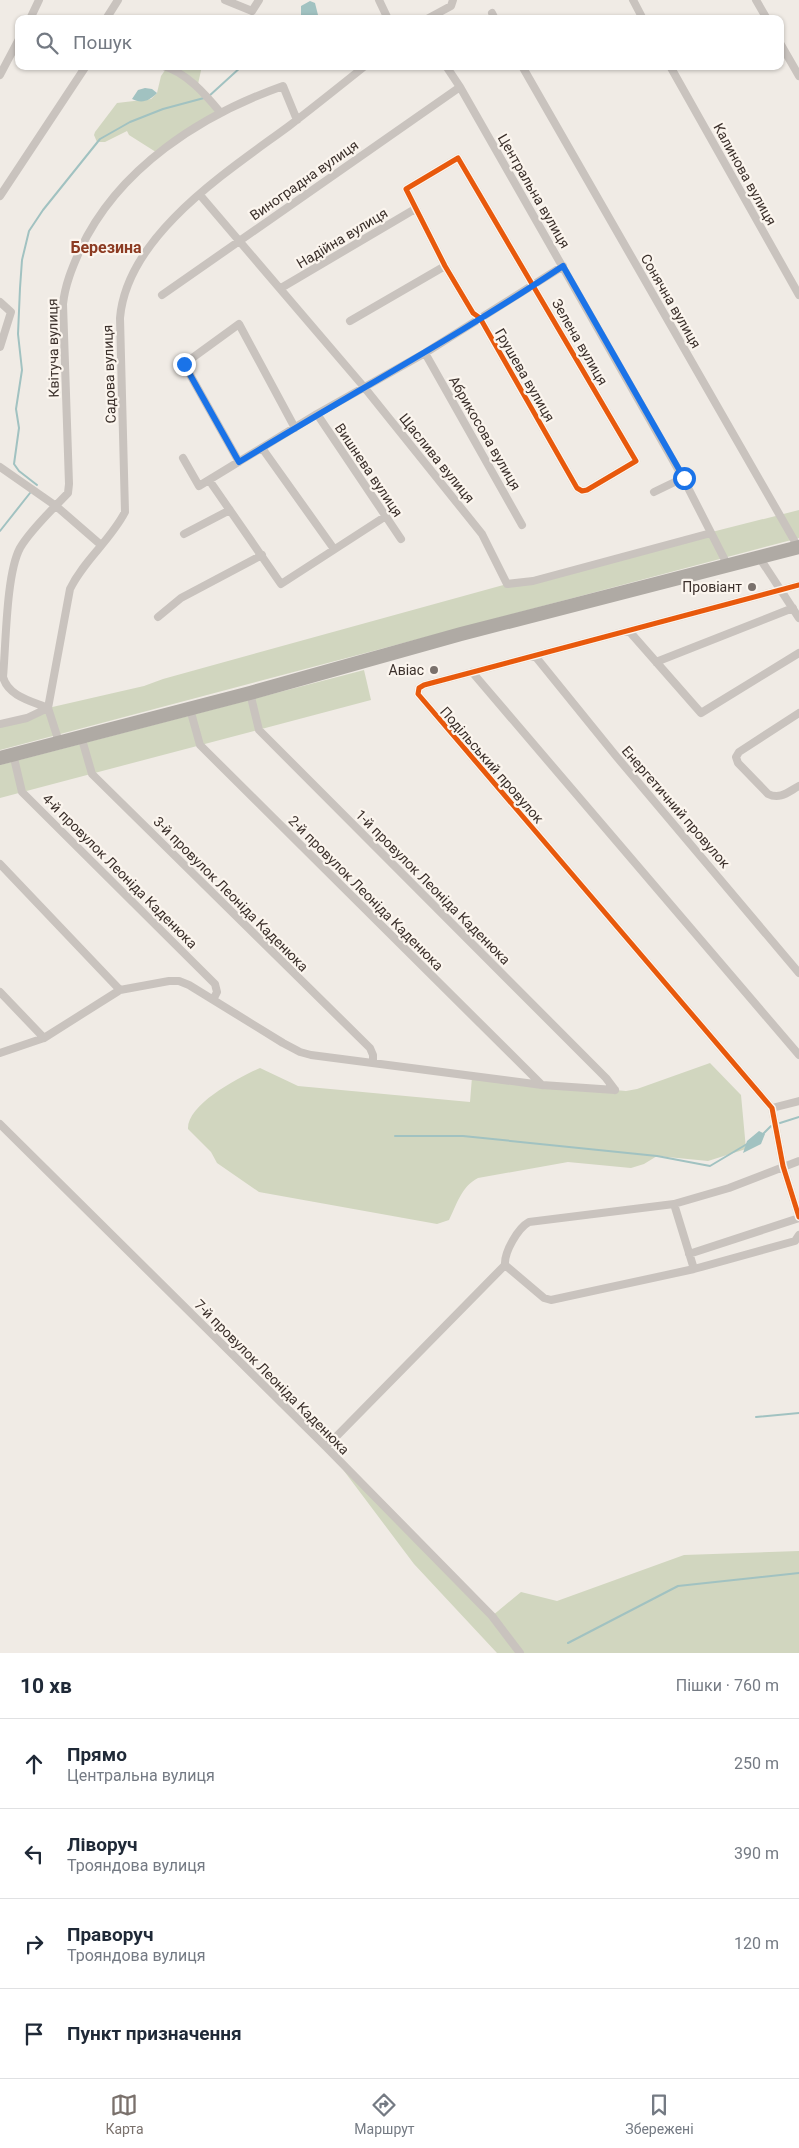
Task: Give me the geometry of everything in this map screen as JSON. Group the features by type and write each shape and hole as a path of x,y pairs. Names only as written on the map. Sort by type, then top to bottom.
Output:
{"highway":[{"path":"7,756 250,693 461,634 798,547"}],"street":[{"path":"32,15 40,0"},
{"path":"109,15 118,0"},
{"path":"225,0 252,11 260,0"},
{"path":"379,0 386,15"},
{"path":"432,15 451,6 454,0"},
{"path":"633,0 641,15"},
{"path":"756,0 764,15"},
{"path":"0,75 15,47"},
{"path":"784,50 799,76"},
{"path":"0,196 83,70"},
{"path":"172,70 193,85 220,112"},
{"name":"Садова вулиця","path":"48,708 70,589 78,574 117,528 125,512 119,330 122,302 142,256 169,224 200,195 360,70"},
{"name":"Центральна вулиця","path":"449,70 684,478 728,566"},
{"name":"Сонячна вулиця","path":"524,70 798,547"},
{"name":"Калинова вулиця","path":"672,70 799,295"},
{"name":"Квітуча вулиця","path":"48,708 10,691 5,686 3,677 14,563 20,549 68,493 63,310 64,295 73,267 89,231 109,201 146,165 179,137 220,112 258,94 283,86 297,120"},
{"name":"Виноградна вулиця","path":"162,295 460,87"},
{"name":"Грушева вулиця","path":"458,158 406,189 445,266 473,313 480,318 577,488 582,491 588,490 636,461"},
{"name":"Зелена вулиця","path":"458,158 636,461"},
{"name":"Щаслива вулиця","path":"200,195 364,387 482,534 507,584 533,581 711,533"},
{"name":"Надійна вулиця","path":"281,288 415,209"},
{"path":"350,321 445,266"},
{"path":"183,458 199,486 317,414 425,353 563,266"},
{"path":"0,302 11,312 0,347"},
{"path":"239,462 184,364 239,324 295,428"},
{"name":"Абрикосова вулиця","path":"425,353 522,525"},
{"name":"Вишнева вулиця","path":"317,414 402,539"},
{"path":"262,448 334,549"},
{"path":"0,467 56,506 101,545"},
{"path":"654,492 684,478"},
{"path":"209,480 281,584 386,516"},
{"path":"184,534 230,510"},
{"path":"158,617 181,598 262,555"},
{"path":"759,557 799,618"},
{"name":"Подільський провулок","path":"772,1108 419,697 418,690 424,685 799,585"},
{"path":"0,604 9,601"},
{"path":"656,662 793,608"},
{"path":"629,631 701,714 799,653"},
{"name":"Енергетичний провулок","path":"535,656 616,756 799,972"},
{"path":"472,672 799,1055"},
{"name":"1-й провулок Леоніда Каденюка","path":"250,693 259,730 606,1078 615,1090 542,1085"},
{"path":"0,724 27,718 48,708 59,742"},
{"name":"2-й провулок Леоніда Каденюка","path":"190,709 200,745 542,1085"},
{"path":"799,713 739,752 736,757 744,769 773,797 779,797 799,786"},
{"name":"3-й провулок Леоніда Каденюка","path":"81,736 92,774 370,1048 373,1055 373,1063"},
{"name":"4-й провулок Леоніда Каденюка","path":"7,756 22,792 215,984 217,992 212,1000"},
{"path":"0,864 120,990"},
{"path":"0,1053 44,1038 120,990 169,981 179,981 189,985 300,1052 542,1085"},
{"path":"0,992 44,1038"},
{"path":"689,1254 799,1218 783,1166 772,1108 799,1101"},
{"name":"7-й провулок Леоніда Каденюка","path":"0,1124 326,1447 492,1616 520,1653"},
{"path":"326,1447 505,1265 505,1256 522,1228 529,1222 674,1204 729,1188 799,1161"},
{"path":"674,1204 694,1269"},
{"path":"505,1265 544,1298 551,1300 694,1269 795,1241 799,1235"}],"green space":[{"path":"165,70 201,70 198,84 220,112 159,154 129,135 127,131 105,142 97,142 94,135 95,132 117,103 151,99 157,93 161,76"},
{"path":"799,510 799,538 0,750 0,724 48,708 144,686 163,679 507,584"},
{"path":"364,670 371,700 0,798 0,765"},
{"path":"710,1063 741,1095 746,1149 708,1161 657,1156 644,1164 631,1168 568,1162 478,1178 463,1191 449,1220 437,1224 259,1192 217,1163 211,1152 188,1129 190,1120 196,1110 205,1101 216,1092 260,1068 298,1086 470,1102 472,1077 626,1091 637,1089"},
{"path":"326,1447 492,1616 521,1592 557,1601 684,1555 799,1551 799,1653 497,1653 414,1564"}],"water":[{"path":"310,1 315,3 318,15 301,15 301,6"},
{"path":"152,89 157,93 145,101 132,99 138,90"},
{"path":"759,1131 765,1134 761,1144 743,1153 747,1141"}],"waterway":[{"path":"208,97 238,70"},
{"path":"37,485 19,471 14,464 19,428 16,409 22,370 18,334 20,288 22,260 29,231 43,210 100,139 130,122 163,109 204,98"},
{"path":"0,531 30,493"},
{"path":"780,1123 799,1117"},
{"path":"762,1135 771,1126"},
{"path":"395,1136 463,1136 657,1156 710,1166 747,1144"},
{"path":"756,1417 799,1413"},
{"path":"568,1643 678,1586 799,1573"}],"cycle path":[{"path":"458,158 636,461 587,490 582,491 577,488 480,318 473,313 445,266 406,189 458,158"},
{"path":"799,585 424,685 419,688 418,694 772,1108 783,1166 799,1217"}],"place":[{"name":"Провіант","path":"752,587"},
{"name":"Авіас","path":"434,670"}],"district":[{"name":"Березина","path":"106,247"}],"route":[{"path":"184,364 239,462 317,414 425,353 563,266 684,478"}]}
